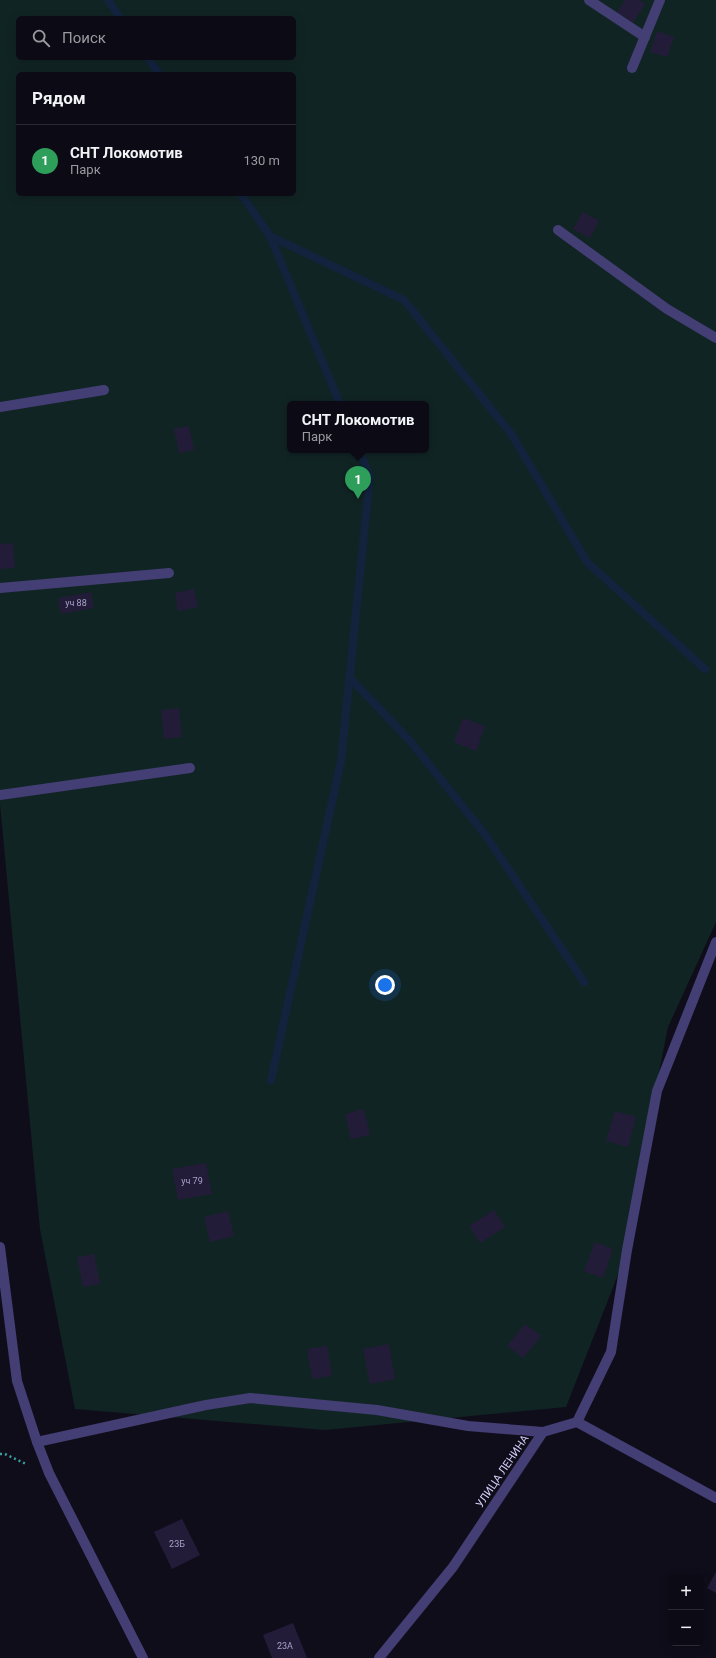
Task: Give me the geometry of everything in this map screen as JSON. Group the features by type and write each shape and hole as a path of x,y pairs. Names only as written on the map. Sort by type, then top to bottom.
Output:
{"street":[{"path":"589,0 645,37"},
{"path":"632,68 660,0"},
{"path":"558,230 667,309 716,338"},
{"path":"0,407 104,390"},
{"path":"0,588 169,573"},
{"path":"0,795 190,768"},
{"path":"716,942 657,1091 627,1250 611,1352 577,1422 716,1498"},
{"path":"0,1247 17,1381 36,1442 49,1473 143,1658"},
{"path":"36,1442 206,1405 250,1398 377,1410 468,1426 543,1432"},
{"name":"УЛИЦА ЛЕНИНА","path":"379,1658 453,1567 543,1432 577,1422"}],"green space":[{"path":"0,0 716,0 716,922 668,1027 619,1272 566,1407 325,1430 75,1409 40,1229 0,804"}],"building":[{"path":"625,0 639,0 645,4 633,23 617,12"},
{"path":"657,31 674,37 667,57 650,52"},
{"path":"583,212 599,221 590,238 573,229"},
{"path":"189,426 194,450 179,453 174,429"},
{"path":"13,543 15,568 0,569 0,544"},
{"path":"194,589 198,607 178,611 175,593"},
{"path":"91,592 94,608 61,614 58,598"},
{"path":"179,708 182,737 164,739 161,710"},
{"path":"463,718 485,726 476,751 454,742"},
{"path":"364,1109 370,1135 351,1139 345,1114"},
{"path":"615,1111 636,1117 628,1147 606,1141"},
{"path":"206,1163 212,1194 178,1200 172,1169"},
{"path":"494,1210 505,1227 480,1243 469,1226"},
{"path":"228,1211 234,1236 210,1242 204,1217"},
{"path":"595,1242 613,1249 603,1278 584,1271"},
{"path":"94,1254 100,1284 83,1287 77,1257"},
{"path":"525,1324 541,1336 523,1358 507,1346"},
{"path":"389,1344 395,1379 370,1384 363,1349"},
{"path":"327,1346 332,1376 312,1379 307,1349"},
{"path":"182,1519 200,1555 172,1569 154,1532"},
{"path":"716,1572 716,1593 707,1588"},
{"path":"293,1623 307,1658 272,1658 263,1635"}],"waterway":[{"path":"108,0 119,16"},
{"path":"149,60 158,72"},
{"path":"242,196 270,236 339,401"},
{"path":"270,236 404,300 512,435 587,562 705,669"},
{"path":"271,1080 341,761 370,476 360,453"},
{"path":"349,677 411,742 484,833 584,982"}],"place":[{"name":"СНТ Локомотив","path":"358,499"}]}
